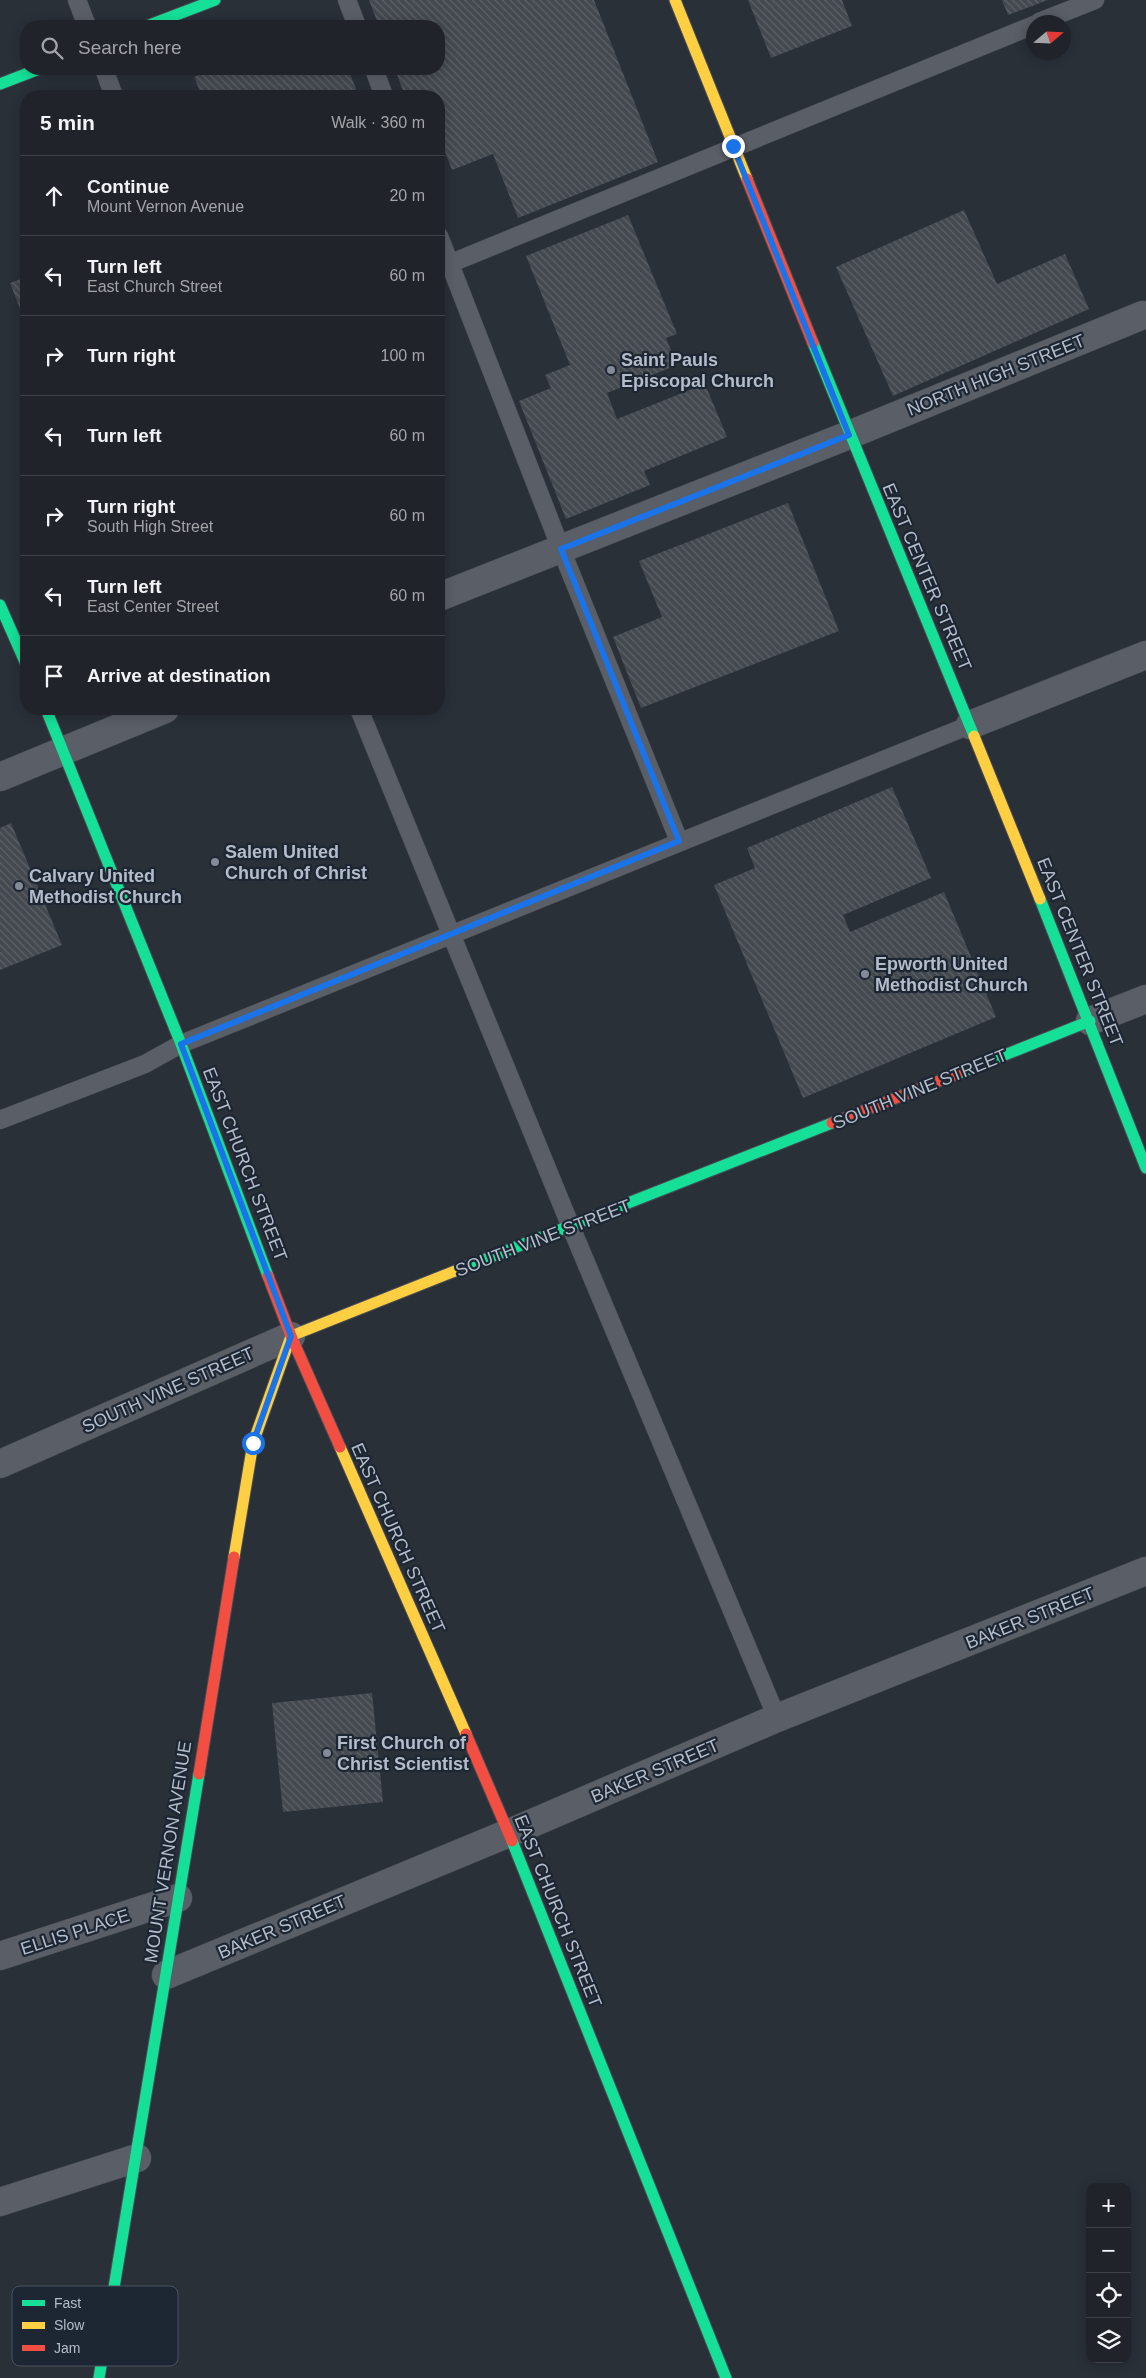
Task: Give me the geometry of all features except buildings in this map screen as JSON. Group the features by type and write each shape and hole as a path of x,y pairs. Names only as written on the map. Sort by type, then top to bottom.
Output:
{"main road":[{"path":"163,20 215,0"},
{"name":"EAST CENTER STREET","path":"675,0 849,435 970,725 1090,1021 1146,1168"},
{"path":"0,84 23,75"},
{"path":"0,605 20,650"},
{"name":"EAST CHURCH STREET","path":"49,715 181,1044 291,1336 509,1833 726,2378"},
{"name":"SOUTH VINE STREET","path":"291,1336 572,1227 1090,1021"},
{"name":"MOUNT VERNON AVENUE","path":"115,2286 253,1443 291,1336"}],"street":[{"name":"NORTH HIGH STREET","path":"445,595 849,435 1143,315"},
{"path":"970,725 1146,655"},
{"path":"0,776 150,715"},
{"path":"1090,1021 1146,999"},
{"name":"SOUTH VINE STREET","path":"0,1464 291,1336"},
{"name":"BAKER STREET","path":"166,1975 509,1833 777,1718 1146,1571"},
{"name":"ELLIS PLACE","path":"0,1956 178,1898"},
{"path":"0,2202 137,2158"}],"lane":[{"path":"77,0 85,20"},
{"path":"347,0 355,20"},
{"path":"1058,15 1095,0"},
{"path":"445,266 733,146 1026,28"},
{"path":"106,75 112,90"},
{"path":"376,75 382,90"},
{"path":"445,268 679,841"},
{"path":"361,715 777,1718"},
{"path":"0,1120 145,1064 181,1044 679,841 970,725"}],"traffic: fast":[{"path":"163,20 215,0"},
{"path":"0,84 23,75"},
{"path":"813,343 974,736"},
{"path":"0,605 20,650"},
{"path":"48,715 181,1044 268,1276"},
{"path":"1040,899 1146,1168"},
{"path":"957,1074 1090,1021"},
{"path":"455,1271 832,1123"},
{"path":"114,2286 199,1774"},
{"path":"512,1841 726,2378"},
{"path":"99,2378 101,2366"}],"traffic: slow":[{"path":"675,0 747,179"},
{"path":"974,736 1040,899"},
{"path":"291,1336 455,1271"},
{"path":"234,1557 253,1443 291,1336"},
{"path":"340,1447 466,1734"}],"traffic: jam":[{"path":"747,179 813,343"},
{"path":"832,1123 957,1074"},
{"path":"268,1276 291,1336 340,1447"},
{"path":"199,1774 234,1557"},
{"path":"466,1734 512,1841"}],"place":[{"name":"Saint Pauls Episcopal Church","path":"611,370"},
{"name":"Salem United Church of Christ","path":"215,862"},
{"name":"Calvary United Methodist Church","path":"19,886"},
{"name":"Epworth United Methodist Church","path":"865,974"},
{"name":"First Church of Christ Scientist","path":"327,1753"}],"route":[{"path":"253,1443 291,1336 181,1044 679,841 561,549 849,435 733,146"}]}
